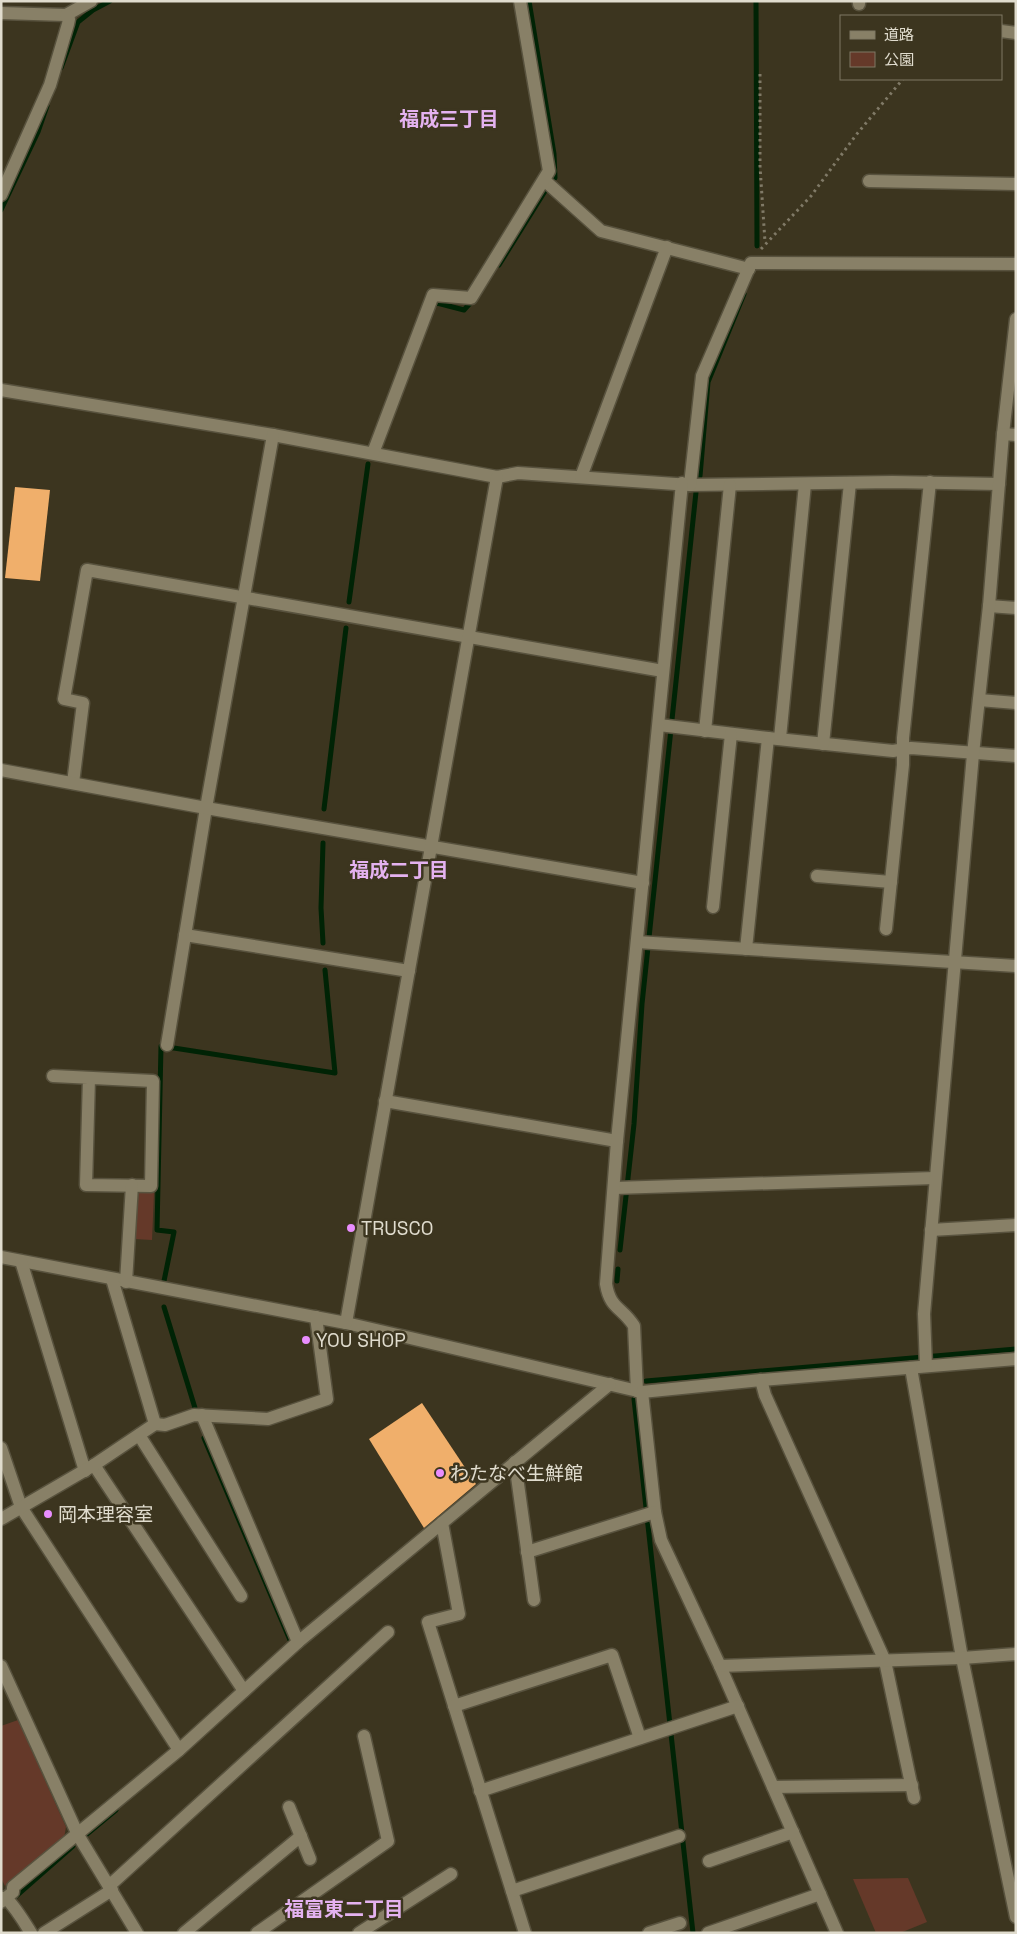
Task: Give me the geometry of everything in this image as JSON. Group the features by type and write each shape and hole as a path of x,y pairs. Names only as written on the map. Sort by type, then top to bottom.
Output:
{"street":[{"path":"1,13 66,15 91,1"},
{"path":"373,453 433,295 471,298 549,170 520,1"},
{"path":"1,195 50,85 68,24 69,19 66,15"},
{"path":"1002,31 1016,32"},
{"path":"544,180 601,230 750,266 1016,264"},
{"path":"870,181 1016,184"},
{"path":"581,477 667,247"},
{"path":"750,266 702,376 686,484 663,671 668,726 643,883 645,943 617,1141 622,1188 606,1284 612,1303 634,1326 649,1514 738,1706 837,1933"},
{"path":"926,1359 924,1314 935,1178 972,754 989,606 1003,434 1016,319"},
{"path":"1,390 274,435 497,477 518,473 730,485 930,482 999,484"},
{"path":"1003,434 1016,435"},
{"path":"167,1045 206,808 274,435"},
{"path":"346,1323 497,477"},
{"path":"886,929 903,766 902,749 930,482"},
{"path":"823,744 850,483"},
{"path":"746,949 805,484"},
{"path":"705,730 730,485"},
{"path":"73,783 83,703 64,699 87,570 244,596 663,671"},
{"path":"989,606 1016,608"},
{"path":"979,700 1016,702"},
{"path":"668,726 893,751 911,748 1016,756"},
{"path":"713,907 731,734"},
{"path":"1,770 206,808 643,883"},
{"path":"817,876 891,882"},
{"path":"185,935 409,971"},
{"path":"645,943 1016,966"},
{"path":"53,1076 153,1081 151,1186 86,1185 89,1078"},
{"path":"385,1101 617,1141"},
{"path":"622,1188 935,1178"},
{"path":"126,1282 132,1185"},
{"path":"931,1230 1016,1225"},
{"path":"1,1257 346,1323 639,1392 912,1368 926,1359 1016,1359"},
{"path":"21,1261 90,1468 244,1691"},
{"path":"112,1279 155,1424"},
{"path":"1,1519 90,1468 155,1424 165,1426 194,1415 268,1419 327,1399 316,1317"},
{"path":"912,1368 962,1658 1016,1916"},
{"path":"761,1380 765,1395 885,1661 913,1791 773,1787"},
{"path":"31,1933 6,1900 13,1887 179,1750 298,1642 610,1384"},
{"path":"202,1415 298,1642"},
{"path":"139,1435 242,1596"},
{"path":"1,1448 21,1506 179,1750"},
{"path":"516,1462 534,1600"},
{"path":"528,1552 649,1514"},
{"path":"442,1523 459,1614 428,1622 525,1933"},
{"path":"44,1933 111,1888 388,1632"},
{"path":"720,1666 962,1658 1016,1654"},
{"path":"454,1706 612,1655 640,1738"},
{"path":"1,1666 78,1835 137,1933"},
{"path":"480,1791 738,1706"},
{"path":"257,1933 388,1841 364,1736"},
{"path":"290,1807 310,1859"},
{"path":"709,1861 793,1832"},
{"path":"184,1933 301,1836"},
{"path":"512,1891 679,1836"},
{"path":"359,1933 451,1874"},
{"path":"708,1933 820,1894"},
{"path":"649,1933 680,1923"}],"path":[{"path":"760,74 760,166 766,242"},
{"path":"750,266 766,242 811,196 856,135 903,80"}],"green space":[{"path":"136,1192 154,1193 152,1240 134,1239"},
{"path":"18,1720 66,1827 64,1838 5,1886 1,1878 1,1726"},
{"path":"908,1878 927,1922 900,1933 876,1933 853,1879"}],"building":[{"path":"15,487 50,490 40,581 5,578"},
{"path":"422,1403 476,1484 424,1528 369,1439"}],"waterway":[{"path":"61,68 78,22 93,10 110,1"},
{"path":"529,1 554,154 555,178"},
{"path":"756,1 757,246"},
{"path":"1,210 38,132 47,106"},
{"path":"499,265 547,188"},
{"path":"700,476 708,382 744,294"},
{"path":"433,306 437,303 464,310 473,300"},
{"path":"349,602 368,464"},
{"path":"620,1250 634,1124 642,1004 696,492"},
{"path":"324,809 346,628"},
{"path":"323,843 321,908 323,943"},
{"path":"164,1281 174,1232 157,1230 161,1046 335,1073 325,970"},
{"path":"617,1281 618,1269"},
{"path":"164,1307 195,1408"},
{"path":"646,1381 1016,1349"},
{"path":"634,1399 693,1933"},
{"path":"204,1438 290,1640"},
{"path":"87,1834 116,1810"},
{"path":"15,1897 73,1846"}],"place":[{"name":"TRUSCO","path":"351,1228"},
{"name":"YOU SHOP","path":"306,1340"},
{"name":"わたなべ生鮮館","path":"440,1473"},
{"name":"岡本理容室","path":"48,1514"}],"district":[{"name":"福成三丁目","path":"449,119"},
{"name":"福成二丁目","path":"399,870"},
{"name":"福富東二丁目","path":"344,1909"}]}
